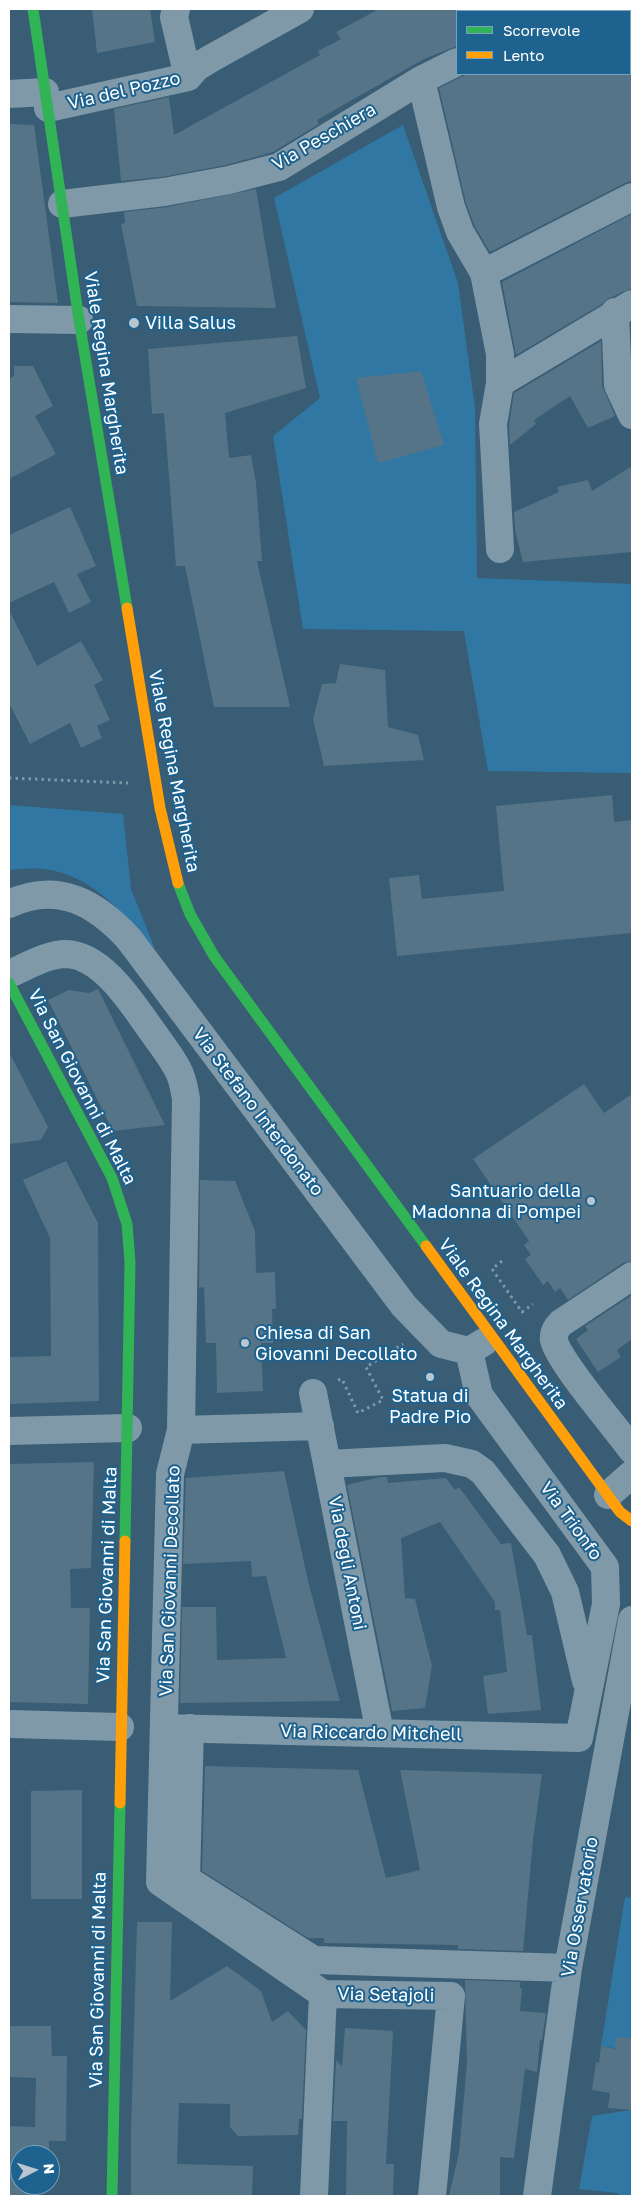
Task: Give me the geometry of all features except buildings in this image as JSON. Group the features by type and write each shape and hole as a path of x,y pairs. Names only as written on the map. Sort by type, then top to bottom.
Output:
{"main road":[{"name":"Viale Regina Margherita","path":"33,9 79,320 156,784 174,875 184,905 197,931 354,1150 620,1512 632,1521"},
{"name":"Via San Giovanni di Malta","path":"9,983 101,1155 121,1202 127,1224 130,1262 128,1428 120,1727 112,2196"}],"street":[{"path":"176,9 174,16 188,77"},
{"name":"Via del Pozzo","path":"9,94 46,100 188,77 197,67 210,59 300,9"},
{"name":"Via Peschiera","path":"62,204 164,192 229,180 279,167 422,80 456,63"},
{"path":"422,80 451,207 460,232 484,273 500,354 500,383 493,424 500,549"},
{"path":"484,273 632,197"},
{"path":"500,383 624,308"},
{"path":"624,308 618,385 632,415"},
{"path":"9,319 79,320"},
{"name":"Via Stefano Interdonato","path":"9,904 28,898 70,896 83,901 113,921 129,939 404,1306 441,1344 469,1351"},
{"name":"Via San Giovanni Decollato","path":"9,974 54,956 66,954 86,960 111,979 129,999 170,1057 184,1084 186,1099 181,1430 170,1474 177,1728 160,1882 323,1994"},
{"path":"632,1276 561,1323 556,1329 554,1338 562,1358 632,1450"},
{"path":"469,1351 492,1337"},
{"name":"Via Trionfo","path":"469,1351 479,1395 606,1567 606,1604 579,1738"},
{"name":"Via degli Antoni","path":"313,1393 380,1733"},
{"path":"181,1430 320,1426"},
{"path":"9,1431 128,1428"},
{"path":"327,1464 445,1458 472,1464 483,1472 554,1568 565,1592 588,1687"},
{"path":"608,1495 632,1474"},
{"name":"Via Osservatorio","path":"537,2196 568,1968 632,1620"},
{"path":"9,1724 120,1727"},
{"path":"177,1728 186,1879 314,1960 568,1968"},
{"name":"Via Riccardo Mitchell","path":"177,1728 579,1738"},
{"name":"Via Setajoli","path":"314,2196 323,1994 451,1996 432,2196"}],"path":[{"path":"9,778 156,784"},
{"path":"502,1261 492,1268 508,1292 522,1312 532,1304"},
{"path":"503,1296 508,1292"},
{"path":"313,1393 342,1379 358,1413 382,1400 366,1367 426,1330"}],"shaded area":[{"path":"403,125 458,283 475,408 477,578 632,584 632,773 488,771 464,631 303,629 273,436 320,398 274,198"},
{"path":"9,805 123,814 131,889 155,949 106,898 78,879 40,868 9,870"},
{"path":"625,1897 632,1898 632,2051 601,2046"},
{"path":"632,2107 632,2196 618,2196 618,2193 579,2189 592,2116 631,2110"}],"traffic: fast":[{"path":"33,9 79,320 127,608"},
{"path":"178,883 190,914 214,956 426,1246"},
{"path":"9,983 112,1178 127,1224 130,1262 125,1541"},
{"path":"112,2196 120,1803"}],"traffic: slow":[{"path":"127,608 160,808 178,883"},
{"path":"426,1246 620,1512 632,1521"},
{"path":"120,1803 125,1541"}],"place":[{"name":"Villa Salus","path":"134,323"},
{"name":"Santuario della Madonna di Pompei","path":"591,1201"},
{"name":"Chiesa di San Giovanni Decollato","path":"245,1343"},
{"name":"Statua di Padre Pio","path":"430,1377"}]}
